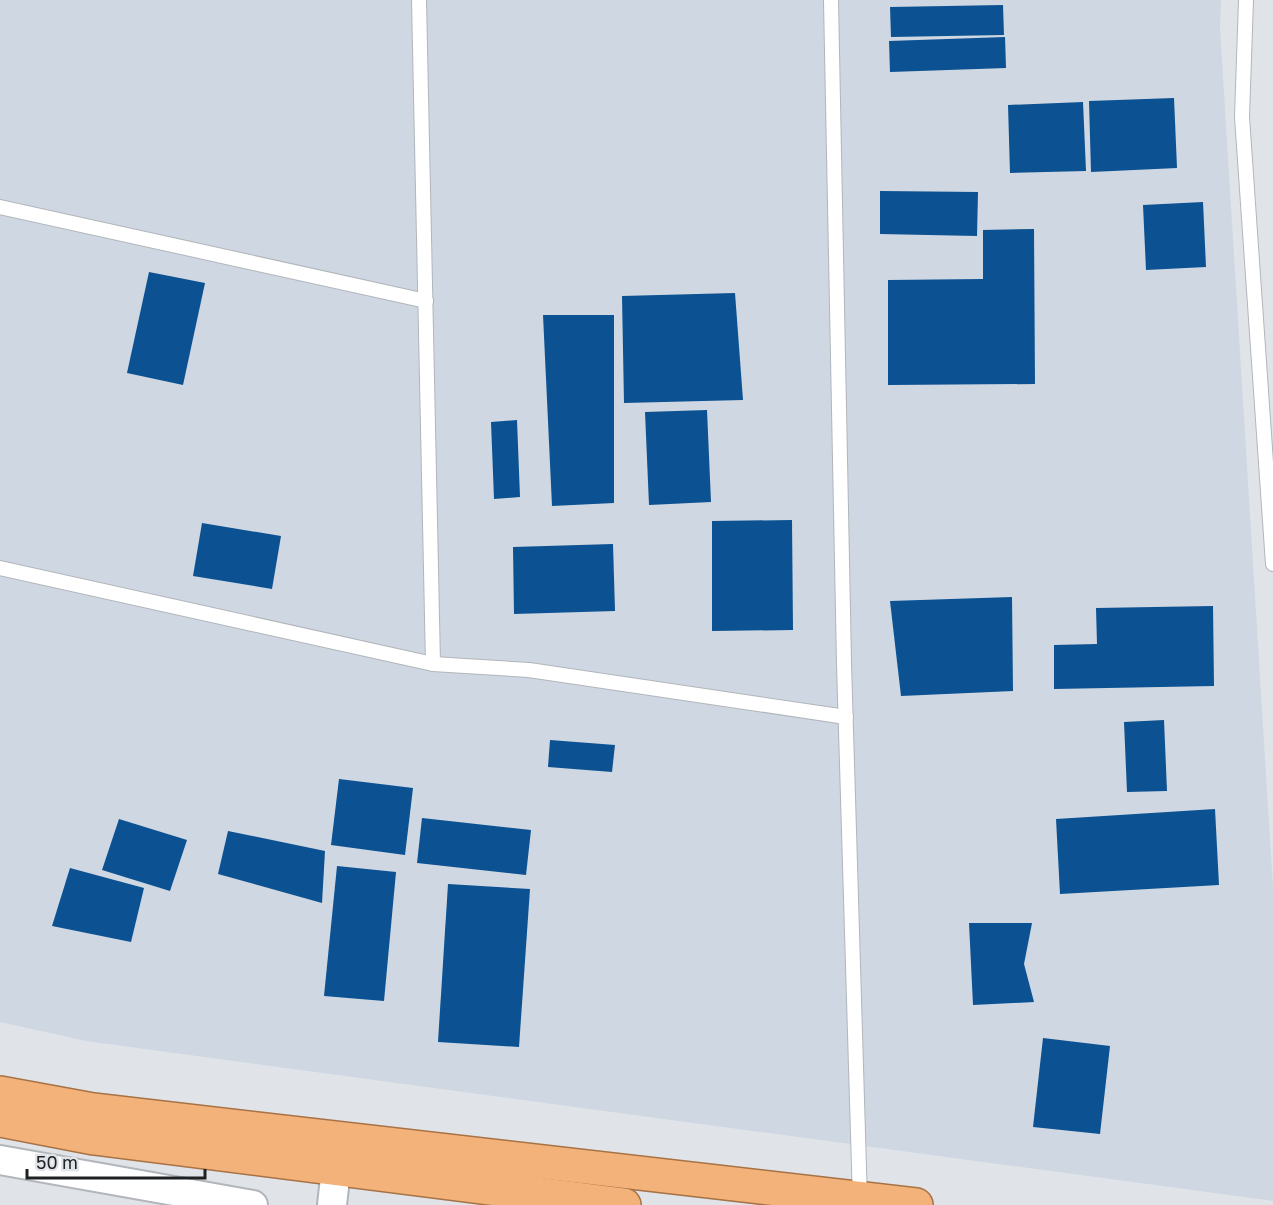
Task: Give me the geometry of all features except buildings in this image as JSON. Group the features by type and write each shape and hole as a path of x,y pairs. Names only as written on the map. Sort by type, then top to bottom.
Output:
{"highway":[{"path":"0,1093 93,1110 859,1202 916,1205"},
{"path":"0,1120 94,1138 624,1205"}],"street":[{"path":"0,1160 253,1205"},
{"path":"332,1205 336,1169"}],"lane":[{"path":"419,0 433,664"},
{"path":"831,0 859,1202"},
{"path":"1246,0 1242,117 1273,564"},
{"path":"0,207 426,301"},
{"path":"0,568 433,664 529,670 846,717"}],"shaded area":[{"path":"0,0 1221,0 1220,28 1273,888 1273,1201 86,1041 0,1022"}]}
